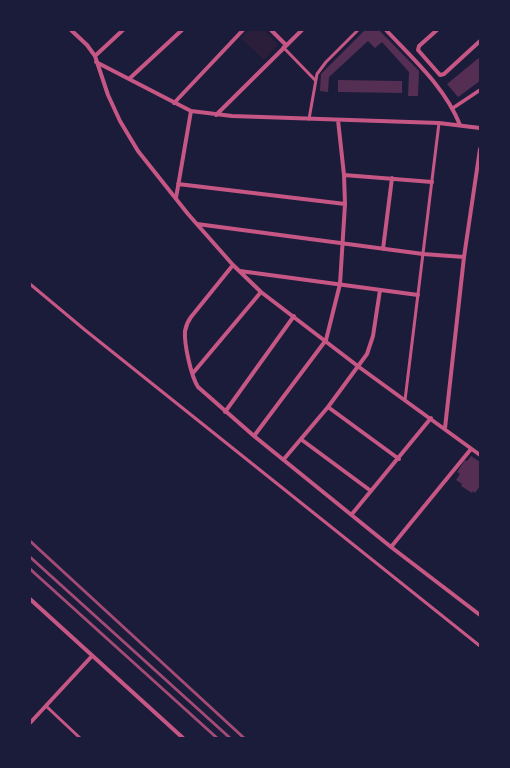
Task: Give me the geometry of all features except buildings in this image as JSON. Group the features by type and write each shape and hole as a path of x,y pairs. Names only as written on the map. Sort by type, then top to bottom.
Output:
{"street":[{"path":"71,30 87,45 95,56 108,96 120,121 138,151 197,224 233,265 262,292 359,367 480,454"},
{"path":"95,56 122,30"},
{"path":"129,79 182,30"},
{"path":"174,103 243,30"},
{"path":"271,30 284,46"},
{"path":"216,115 284,46 302,30"},
{"path":"386,30 437,85 453,108 460,125"},
{"path":"437,30 419,46 418,50 440,75 444,74 480,41"},
{"path":"96,62 191,111 216,115 439,123 480,128"},
{"path":"453,108 480,90"},
{"path":"176,198 191,111"},
{"path":"254,436 326,340 340,284 344,244 344,175 338,120"},
{"path":"445,428 464,257 480,149"},
{"path":"344,175 432,182"},
{"path":"383,249 392,178"},
{"path":"178,184 345,204"},
{"path":"197,224 423,254 464,257"},
{"path":"233,265 191,317 186,326 185,339 192,373 198,387 225,412 391,547 480,615"},
{"path":"239,271 418,295"},
{"path":"284,459 302,440 359,367 372,341 380,290"},
{"path":"192,373 262,292"},
{"path":"225,412 294,316"},
{"path":"328,407 399,459"},
{"path":"352,514 399,459 431,418"},
{"path":"302,440 371,491"},
{"path":"391,547 471,449"},
{"path":"30,599 183,738"},
{"path":"30,723 92,656"}],"lane":[{"path":"309,119 315,80 321,68 358,30"},
{"path":"284,46 315,80"},
{"path":"405,400 439,123"},
{"path":"30,284 85,330 480,646"},
{"path":"46,706 80,738"}],"shaded area":[{"path":"249,30 264,30 278,45 264,60 241,38"}],"railway":[{"path":"30,541 244,738"},
{"path":"30,557 230,738"},
{"path":"30,569 217,738"}]}
